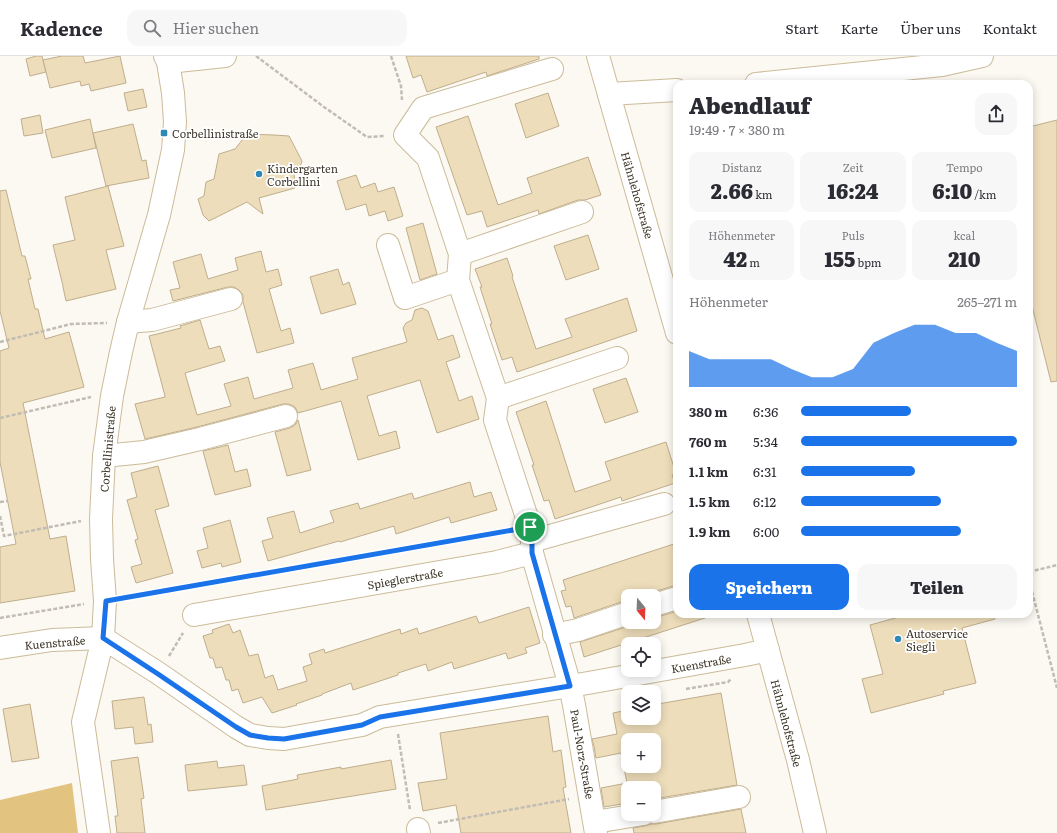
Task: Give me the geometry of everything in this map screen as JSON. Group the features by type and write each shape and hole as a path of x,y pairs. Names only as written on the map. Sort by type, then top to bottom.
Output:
{"street":[{"name":"Corbellinistraße","path":"99,833 84,722 103,638 106,601 102,559 101,519 104,456 112,396 128,322 158,215 173,150 175,122 173,92 166,59 225,56"},
{"name":"Hähnlehofstraße","path":"598,56 673,319"},
{"path":"841,80 862,79 942,65 982,56"},
{"path":"552,69 423,108 405,135 428,158 460,254 458,280 498,398 495,420 531,540 554,635 570,686"},
{"path":"609,94 673,90"},
{"path":"460,254 582,212"},
{"path":"388,245 405,298 458,280"},
{"path":"128,322 152,320 231,299"},
{"path":"498,398 617,358"},
{"path":"104,456 144,452 286,416"},
{"name":"Spieglerstraße","path":"194,615 497,562 531,540 664,504"},
{"path":"661,603 673,599"},
{"path":"554,635 578,630 621,615"},
{"name":"Hähnlehofstraße","path":"759,618 798,760 815,833"},
{"name":"Kuenstraße","path":"0,648 52,640 103,638 250,735 284,739 362,725 380,717 394,714 570,686 768,650"},
{"name":"Paul-Norz-Straße","path":"570,686 596,828 621,821"},
{"path":"661,811 739,798"}],"path":[{"path":"256,56 367,137 405,135 401,86 391,56"},
{"path":"0,342 71,324 128,322"},
{"path":"0,418 94,396 112,396"},
{"path":"0,502 8,500"},
{"path":"0,516 4,536 101,519"},
{"path":"0,618 106,601 531,540"},
{"path":"1033,571 1057,565"},
{"path":"1033,595 1057,688"},
{"path":"158,674 194,615"},
{"path":"684,689 728,682 733,678"},
{"path":"394,714 413,824 419,831 432,824 590,795"}],"shaded area":[{"path":"72,783 78,833 0,833 0,800"}],"building":[{"path":"42,56 46,72 30,76 26,59"},
{"path":"62,56 83,56 85,63 120,56 126,83 91,91 89,84 81,86 80,81 50,88 43,60"},
{"path":"406,56 539,56 539,59 487,76 486,72 427,92 421,75 413,78"},
{"path":"143,89 147,107 128,111 124,93"},
{"path":"548,93 559,126 526,138 515,104"},
{"path":"40,115 43,133 24,136 21,119"},
{"path":"468,116 498,205 532,193 527,178 588,157 601,195 585,200 578,200 539,214 538,210 487,227 482,211 467,215 436,127"},
{"path":"90,119 96,148 52,158 45,130"},
{"path":"1057,120 1057,381 1051,382 1033,310 1033,126"},
{"path":"133,124 142,161 146,160 149,178 106,186 93,133"},
{"name":"Kindergarten Corbellini","path":"247,134 289,136 302,161 300,167 294,171 295,188 259,198 263,214 247,202 209,221 203,215 198,199 204,196 206,182 214,179 219,154 235,149"},
{"path":"356,175 361,188 375,183 378,192 394,187 403,216 388,221 385,211 369,216 366,204 346,210 337,181"},
{"path":"108,186 124,246 106,250 116,289 66,301 53,245 75,240 65,197"},
{"path":"6,190 22,256 25,256 31,279 28,279 35,309 38,309 45,339 69,332 84,387 23,403 50,539 66,536 75,591 0,603 0,547 16,544 0,462 0,351 9,348 0,311 0,191"},
{"path":"423,223 437,274 420,280 406,228"},
{"path":"588,235 599,269 566,280 554,246"},
{"path":"261,251 266,272 278,269 282,285 269,289 281,331 290,328 294,343 257,353 243,302 243,295 239,290 234,287 228,287 173,301 170,290 180,288 173,262 201,254 208,279 238,270 235,258"},
{"path":"507,258 536,349 572,337 565,319 627,298 637,331 517,372 512,357 502,360 490,324 492,324 480,287 482,287 475,269"},
{"path":"338,269 343,285 349,282 356,304 321,314 310,277"},
{"path":"422,308 428,311 438,340 453,335 460,357 446,362 459,401 472,396 479,419 437,433 420,380 367,396 379,436 396,431 400,448 358,460 341,401 298,413 295,407 289,404 283,404 145,439 135,404 165,397 149,336 181,328 180,326 200,320 209,349 220,346 225,361 185,373 197,415 231,406 224,384 248,377 254,399 293,388 288,370 313,363 321,390 358,379 352,358 407,342 403,328 406,323 412,320 415,310"},
{"path":"626,378 638,412 605,423 593,389"},
{"path":"546,401 575,492 611,480 605,462 666,442 673,464 673,484 622,501 621,497 555,519 549,500 544,501 532,465 534,465 516,412"},
{"path":"298,420 311,470 287,476 275,432 290,428 295,425"},
{"path":"228,445 235,472 247,469 251,486 215,495 203,451"},
{"path":"158,466 169,506 155,510 173,573 136,583 131,567 142,564 135,540 138,539 127,500 137,497 131,473"},
{"path":"470,482 474,497 491,492 497,510 451,523 449,517 396,534 394,526 268,561 262,541 273,538 267,518 294,511 300,533 334,522 330,511 358,503 360,509 412,493 414,499"},
{"path":"230,520 241,562 222,567 221,563 202,568 197,551 208,548 203,528"},
{"path":"673,544 673,586 661,590 621,589 621,602 574,618 571,606 566,607 561,591 566,590 563,580"},
{"path":"529,607 540,643 525,648 527,653 508,659 506,653 454,669 452,662 428,671 426,664 353,690 351,683 296,704 297,705 272,713 262,697 243,703 238,689 232,691 229,680 226,680 222,667 216,668 213,658 210,658 203,636 213,633 212,630 229,624 233,633 240,630 249,656 258,654 265,678 273,675 278,690 307,681 303,667 312,664 309,654 324,649 325,653 400,629 401,634 417,628 419,634 476,616 479,623"},
{"path":"673,612 673,618 705,618 646,637 621,637 621,645 584,657 580,642 621,629 661,629 661,616"},
{"path":"895,618 995,619 962,628 976,683 943,691 944,694 871,713 862,679 883,674 870,625"},
{"path":"721,693 737,785 661,798 661,781 627,781 625,773 661,773 661,733 621,733 621,753 596,758 592,739 617,734 613,713 621,711 621,725 661,725 661,704"},
{"path":"144,697 148,725 151,724 153,742 135,744 133,727 115,729 112,701"},
{"path":"30,704 39,758 12,762 3,709"},
{"path":"548,716 553,752 561,750 566,787 563,788 571,833 461,833 456,805 423,811 418,783 447,779 440,733"},
{"path":"138,757 144,798 141,799 145,833 117,833 115,816 118,816 111,761"},
{"path":"391,760 396,789 266,810 262,786 298,779 297,775"},
{"path":"217,761 218,768 244,765 247,785 188,791 185,765"},
{"path":"621,784 621,804 604,807 601,788"},
{"path":"741,809 746,833 634,833 633,828 651,824"}],"place":[{"name":"Corbellinistraße","path":"164,133"},
{"name":"Kindergarten Corbellini","path":"259,174"},
{"name":"Autoservice Siegli","path":"898,639"}],"route":[{"path":"530,527 532,553 554,635 570,686 380,717 362,725 284,739 268,738 250,735 236,727 103,638 106,601 530,527"}]}
